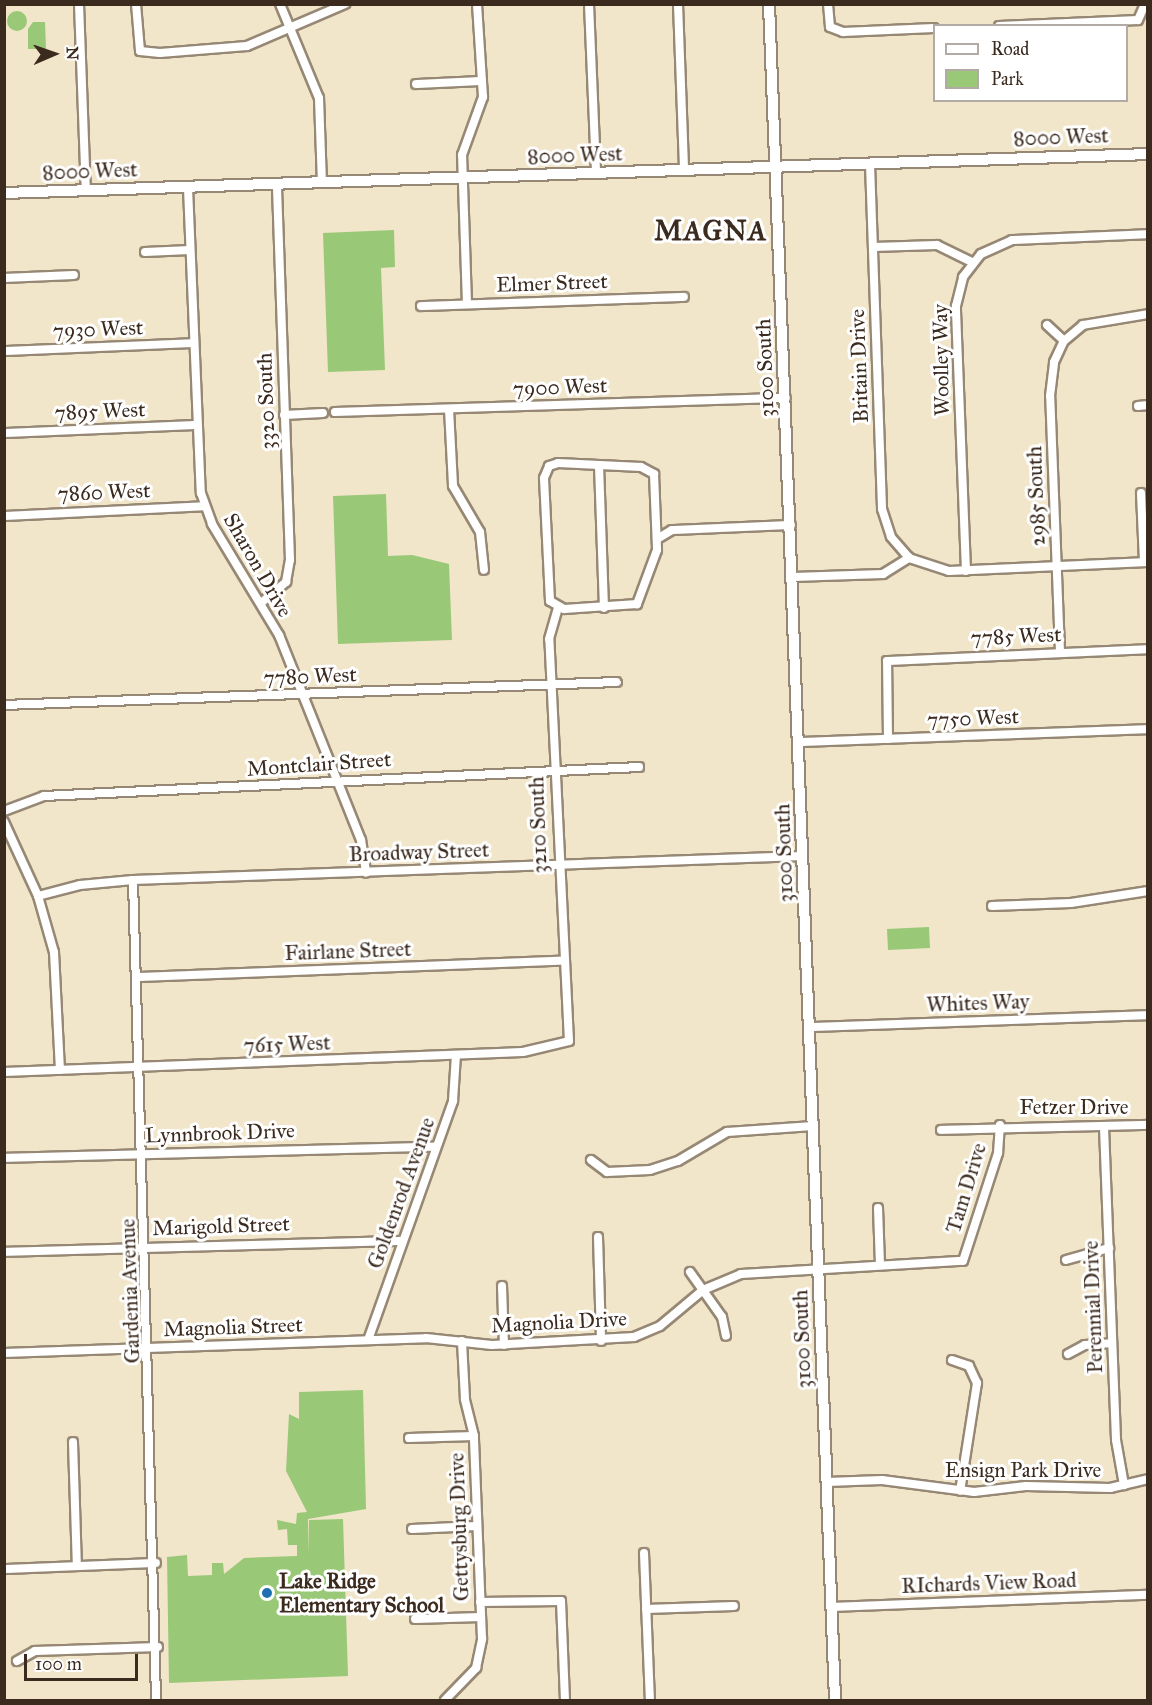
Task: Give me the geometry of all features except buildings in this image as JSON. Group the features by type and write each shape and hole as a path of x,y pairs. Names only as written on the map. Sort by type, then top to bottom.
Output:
{"street":[{"path":"79,4 86,191"},
{"path":"136,4 140,51 229,50 291,28 345,4"},
{"path":"280,4 319,98 322,183"},
{"path":"466,304 463,144 478,117 482,81 477,4"},
{"path":"589,4 596,173"},
{"path":"678,4 684,170"},
{"name":"3100 South","path":"770,4 835,1701"},
{"path":"828,4 830,27 843,32 933,28"},
{"path":"1045,24 1137,20 1145,4"},
{"path":"416,84 482,81"},
{"name":"8000 West","path":"4,193 1148,154"},
{"name":"Britain Drive","path":"870,164 882,509 891,537 909,558"},
{"name":"3320 South","path":"261,603 278,591 289,574 277,185"},
{"name":"Sharon Drive","path":"188,188 197,425 205,506 261,603 303,694 364,849 366,873"},
{"path":"873,247 937,245 972,262 1012,240 1148,234"},
{"path":"145,252 190,250"},
{"name":"Woolley Way","path":"966,571 956,306 972,262"},
{"path":"4,278 74,275"},
{"name":"Elmer Street","path":"421,306 684,297"},
{"path":"1047,325 1064,340 1098,318 1148,314"},
{"name":"2985 South","path":"1060,652 1050,396 1054,362 1064,340"},
{"name":"7930 West","path":"4,351 194,343"},
{"name":"7900 West","path":"335,412 786,398"},
{"path":"449,410 453,486 480,532 484,570"},
{"path":"285,415 323,414"},
{"name":"7895 West","path":"4,433 197,425"},
{"path":"555,607 604,608 640,602 657,539 657,520 650,470 599,465 604,608"},
{"name":"3210 South","path":"568,1041 561,961 550,684 550,623 555,607 544,478 549,466 599,465"},
{"path":"793,577 883,574 909,558 935,570 966,571 1146,562 1141,493"},
{"name":"7860 West","path":"4,516 205,506"},
{"path":"657,520 672,530"},
{"path":"657,539 672,530 791,525"},
{"name":"7785 West","path":"888,739 887,661 1148,649"},
{"name":"7780 West","path":"4,705 617,682"},
{"name":"7750 West","path":"799,742 1148,729"},
{"name":"Montclair Street","path":"4,811 44,796 639,767"},
{"path":"4,822 38,896 54,952 60,1070"},
{"name":"Broadway Street","path":"38,896 80,885 133,880 803,856"},
{"name":"Gardenia Avenue","path":"133,880 150,1347 158,1647 156,1701"},
{"path":"992,906 1071,903 1148,891"},
{"name":"Fairlane Street","path":"137,977 561,961"},
{"name":"Whites Way","path":"810,1027 1148,1015"},
{"name":"7615 West","path":"4,1072 532,1052 568,1041"},
{"name":"Goldenrod Avenue","path":"368,1340 456,1090 456,1055"},
{"name":"Fetzer Drive","path":"941,1130 1000,1125 1104,1127 1148,1125"},
{"name":"Tam Drive","path":"963,1261 998,1153 1000,1125"},
{"path":"591,1160 606,1172 650,1170 678,1161 728,1132 813,1126"},
{"name":"Perennial Drive","path":"1104,1127 1112,1343 1124,1485"},
{"name":"Lynnbrook Drive","path":"4,1158 436,1147"},
{"path":"878,1208 880,1265"},
{"path":"598,1237 601,1341"},
{"name":"Marigold Street","path":"4,1252 402,1241"},
{"path":"1066,1260 1109,1248"},
{"name":"Magnolia Drive","path":"462,1341 504,1345 601,1341 660,1326 703,1290 741,1274 963,1261"},
{"path":"690,1272 722,1317 726,1336"},
{"path":"502,1286 504,1345"},
{"name":"Magnolia Street","path":"4,1353 368,1340 462,1341"},
{"name":"Gettysburg Drive","path":"445,1701 476,1668 481,1617 474,1436 465,1399 462,1341"},
{"path":"1068,1354 1085,1345 1112,1343"},
{"path":"952,1360 969,1366 977,1383 960,1491"},
{"path":"409,1438 474,1436"},
{"path":"73,1442 77,1566"},
{"name":"Ensign Park Drive","path":"827,1482 882,1480 960,1491 1124,1485 1148,1479"},
{"path":"412,1528 477,1526"},
{"path":"644,1553 650,1701"},
{"path":"4,1569 156,1563"},
{"name":"RIchards View Road","path":"831,1607 1148,1595"},
{"path":"480,1602 561,1601 565,1701"},
{"path":"646,1609 734,1606"},
{"path":"415,1619 481,1617"},
{"path":"17,1661 35,1651 158,1647"}],"green space":[{"path":"17,11 24,14 27,21 24,28 17,31 10,28 7,21 10,14"},
{"path":"33,22 45,22 46,49 28,49 28,29"},
{"path":"394,230 395,267 381,268 385,370 328,372 323,233"},
{"path":"386,494 388,556 412,555 449,564 452,640 338,644 333,496"},
{"path":"929,927 930,948 888,950 887,929"},
{"path":"363,1390 366,1509 308,1519 309,1555 309,1520 343,1519 348,1676 169,1683 167,1557 187,1555 188,1576 212,1575 212,1563 223,1563 224,1574 244,1558 297,1556 297,1545 288,1545 287,1529 278,1530 277,1520 296,1524 297,1513 307,1512 286,1471 289,1414 299,1419 299,1392"}],"place":[{"name":"Lake Ridge Elementary School","path":"267,1593"}],"district":[{"name":"MAGNA","path":"711,231"}]}
